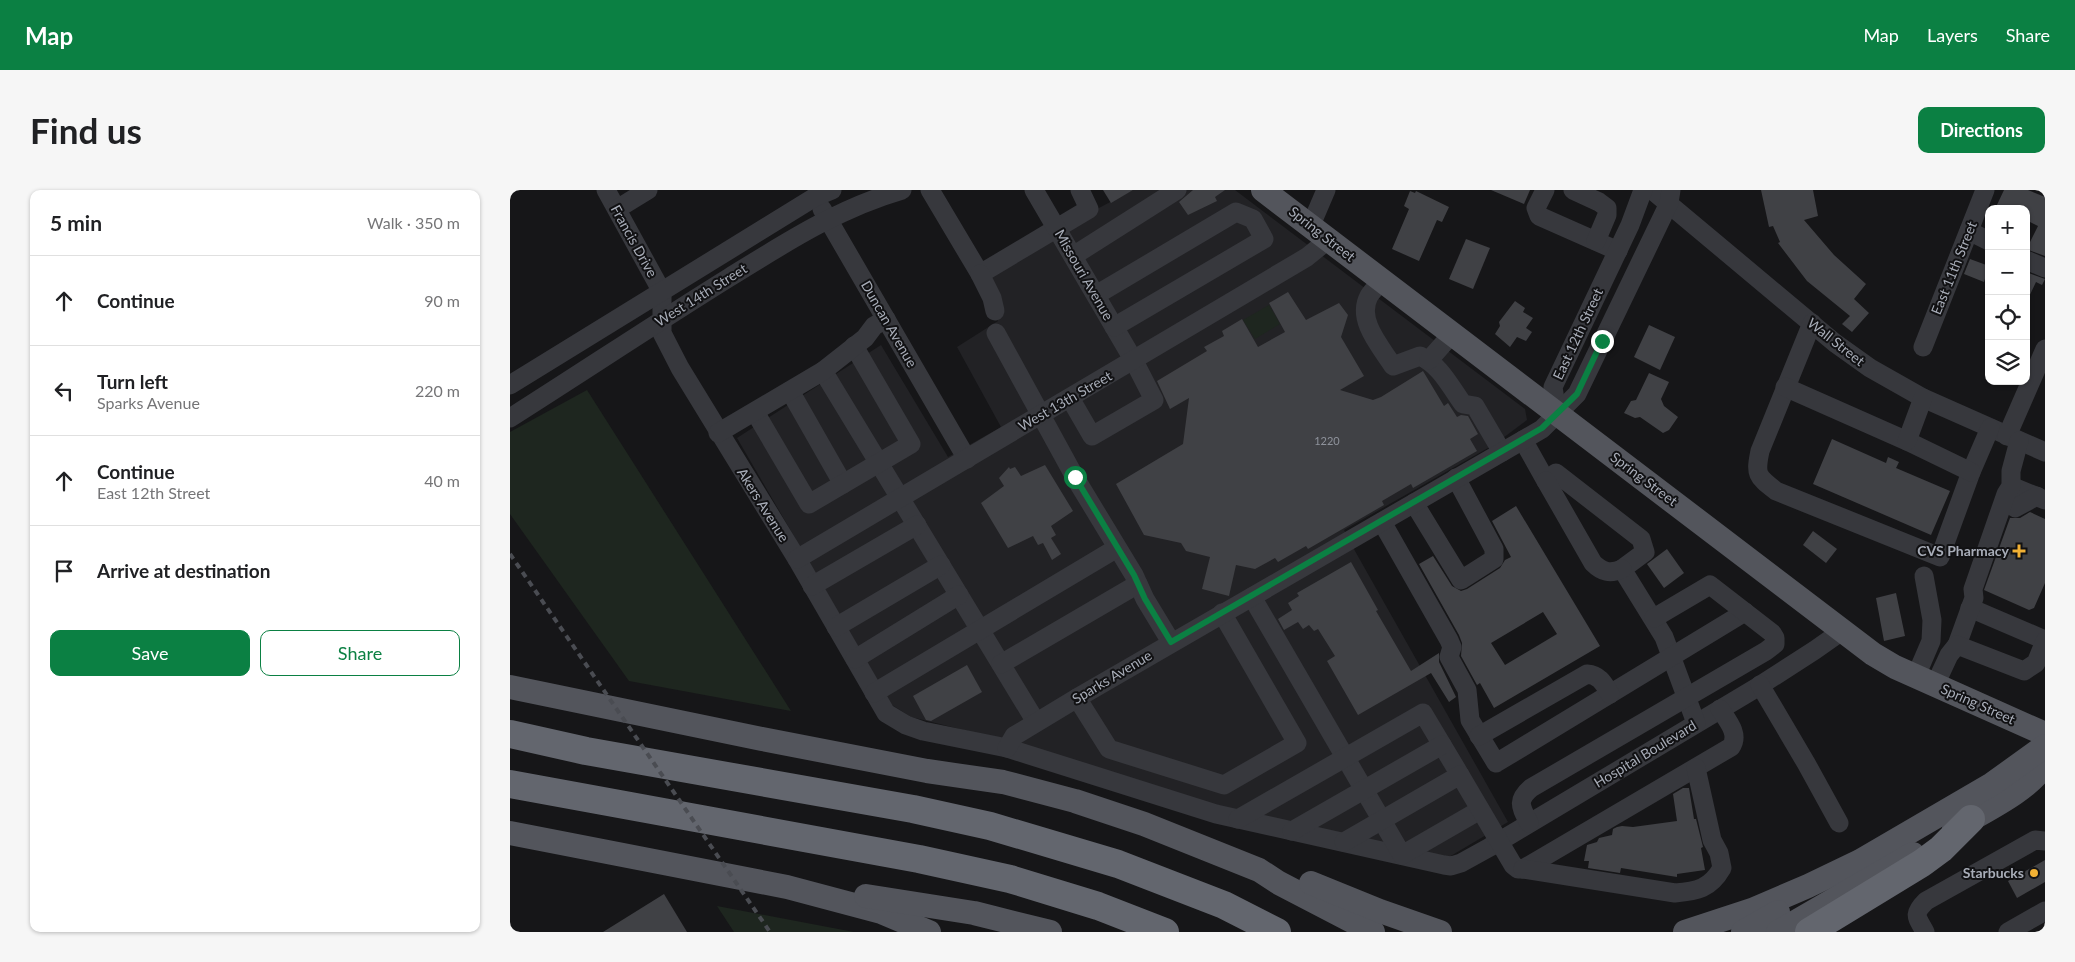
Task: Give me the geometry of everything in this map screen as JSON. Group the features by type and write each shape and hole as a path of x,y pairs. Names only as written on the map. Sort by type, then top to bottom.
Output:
{"highway":[{"path":"510,734 586,751 913,809 990,826 1118,864 1224,905 1277,932"},
{"path":"510,784 919,859 1010,879 1098,906 1165,932"},
{"path":"1809,932 1922,863 1941,849 1971,819"}],"main road":[{"name":"Spring Street","path":"1264,190 1873,654 1925,680 2045,734"},
{"path":"510,687 927,771 1003,782 1075,801 1144,824 1259,870 1279,883 1373,932"},
{"path":"1743,932 1992,784 2045,746"},
{"path":"1778,932 1971,819 2036,784 2045,763"},
{"path":"510,834 787,887 881,912 929,932"},
{"path":"1685,932 1752,910 1860,861"},
{"path":"1259,870 1286,873 1380,911 1440,932"},
{"path":"787,887 864,895 974,913 1050,932"}],"street":[{"name":"Francis Drive","path":"606,190 662,292"},
{"path":"617,209 648,190"},
{"name":"West 14th Street","path":"510,418 661,320 806,230 881,196 902,190"},
{"path":"930,190 980,274 992,298 995,311"},
{"name":"Missouri Avenue","path":"1034,190 1134,361 1154,400 1092,436 1070,398"},
{"path":"980,274 1090,209 1080,190"},
{"path":"1073,256 1177,190"},
{"path":"1320,232 1326,190"},
{"path":"1545,190 1536,208 1539,216 1618,251"},
{"path":"1573,190 1599,202 1607,208 1607,215 1596,241"},
{"name":"East 12th Street","path":"1557,414 1553,387 1618,251 1643,190"},
{"name":"Wall Street","path":"1652,190 1670,196 1716,244 1870,368 1923,398 2045,452"},
{"name":"East 11th Street","path":"1923,347 1986,190"},
{"name":"West 14th Street","path":"513,377 662,292 819,192"},
{"name":"Duncan Avenue","path":"819,192 828,219 967,459"},
{"name":"East 12th Street","path":"1557,414 1577,394 1670,196"},
{"path":"1096,295 1236,212 1253,219 1264,239 1114,327"},
{"path":"1969,231 1985,239"},
{"name":"West 13th Street","path":"797,559 1307,258 1320,232"},
{"path":"2030,262 2045,268"},
{"path":"1382,281 1370,295 1364,310 1369,328 1393,366 1420,356 1429,360 1463,404 1475,406 1502,452"},
{"name":"Akers Avenue","path":"662,292 662,334 675,360 797,559 886,713 906,725 923,731 1007,748"},
{"path":"718,433 823,371 865,338 874,326 886,319"},
{"path":"1812,323 1760,451 1757,470 1760,480 1776,491 1940,557 1971,472 2005,435 2045,349"},
{"path":"996,333 1040,415 1171,642"},
{"path":"1429,360 1452,334"},
{"path":"755,412 808,504 911,444 854,346"},
{"path":"823,371 1036,722"},
{"path":"513,377 533,403"},
{"path":"1785,387 1907,441 1971,472"},
{"path":"790,391 843,484"},
{"path":"1907,441 1923,398"},
{"name":"Sparks Avenue","path":"1007,748 1014,736 1036,722 1171,642 1523,440 1542,428 1557,414"},
{"path":"1925,680 1957,645 1974,598 1973,589 2005,514 2006,494 2011,486 2011,471 2005,435"},
{"path":"1523,440 1546,481 1593,563 1598,568 1606,572 1614,572 1622,569 1645,552 1640,539 1556,473 1546,481"},
{"path":"1414,503 1461,580 1494,559 1494,549 1456,478"},
{"path":"2011,486 2041,498"},
{"path":"2005,514 2041,498"},
{"path":"1382,522 1449,640 1452,647 1448,657 1467,690 1470,720 1496,763 1745,612"},
{"path":"812,586 917,525"},
{"path":"874,692 1117,548"},
{"path":"836,627 941,564"},
{"path":"1622,569 1654,618 1672,657 1696,723"},
{"path":"1924,576 1932,620 1925,680"},
{"path":"1001,664 1138,584"},
{"path":"1529,823 1520,802 1522,795 1531,788 1775,644 1772,632 1710,584 1654,618"},
{"path":"854,659 960,595"},
{"path":"1252,596 1402,855"},
{"path":"1957,645 2024,671 2036,663 2045,641 1970,608"},
{"path":"1077,698 1109,750 1224,785 1297,743 1222,613"},
{"name":"Hospital Boulevard","path":"1402,855 1451,866 1461,863 1760,685 1842,631"},
{"path":"1479,736 1586,674 1595,675 1601,680 1610,694"},
{"path":"1760,685 1839,823"},
{"path":"1523,869 1731,747 1735,741 1734,734 1720,709"},
{"path":"1238,819 1423,713 1513,865 1518,869 1675,893 1696,891 1715,881 1722,868 1719,853 1712,840 1696,768"},
{"path":"1292,831 1442,745"},
{"path":"1007,748 1216,814 1402,855 1480,810"},
{"path":"1344,842 1460,775"},
{"path":"1926,932 1916,916 1917,910 1926,901 2035,840 2045,841"},
{"path":"2008,932 2045,910"}],"shaded area":[{"path":"1133,190 1235,190 1525,409 1527,420 1495,444 1344,530 1508,822 1449,857 1214,807 968,731 911,717 892,705 737,438 881,345 948,457 1001,427 957,347 998,321 972,275"},
{"path":"1269,305 1280,324 1255,339 1243,320"},
{"path":"587,390 791,711 629,681 510,514 510,432"},
{"path":"717,906 854,932 734,932"}],"building":[{"path":"1103,190 1133,190 1111,203"},
{"path":"1193,190 1225,190 1215,197 1217,201 1188,215 1179,202"},
{"path":"1491,190 1530,190 1524,204"},
{"path":"1761,190 1813,190 1818,216 1804,220 1834,255 1866,284 1854,299 1869,313 1852,332 1842,324 1850,316 1807,281 1778,243 1780,242 1773,226 1769,227"},
{"path":"2004,190 2028,190 2045,197 2045,256 2030,250 2030,242 2038,226 2030,222 2030,205 1997,205"},
{"path":"1410,191 1415,193 1416,191 1449,207 1442,222 1437,220 1419,261 1392,249 1409,209 1404,206"},
{"path":"1466,239 1490,248 1473,289 1449,279"},
{"path":"1970,259 1985,265 1984,282 1964,274"},
{"path":"2030,273 2045,279 2042,285 2036,282 2030,295"},
{"path":"1288,292 1306,320 1339,303 1348,315 1341,337 1364,376 1340,390 1373,400 1423,371 1444,406 1448,403 1457,417 1461,415 1468,416 1478,434 1470,439 1477,451 1413,488 1411,484 1382,501 1384,505 1308,549 1306,546 1278,562 1275,558 1255,569 1236,565 1229,596 1202,589 1210,557 1186,551 1181,543 1144,535 1116,484 1183,444 1189,398 1170,409 1157,381 1207,351 1204,347 1224,336 1222,331 1242,319 1258,347 1285,332 1269,303"},
{"path":"1515,301 1525,308 1523,312 1533,318 1526,328 1532,332 1526,341 1517,337 1510,347 1495,334 1500,326 1499,322"},
{"path":"1649,325 1675,337 1660,370 1634,357"},
{"path":"1649,373 1669,382 1661,399 1664,406 1678,417 1669,430 1663,433 1640,417 1635,418 1624,413 1631,401 1636,400"},
{"path":"1832,439 1886,463 1888,457 1899,462 1896,468 1950,491 1931,535 1813,484"},
{"path":"1045,465 1073,511 1051,526 1056,535 1051,538 1061,554 1052,560 1043,543 1038,545 1033,536 1008,548 981,503 1004,486 999,478 1009,467 1010,469 1015,467 1021,476"},
{"path":"1516,506 1600,646 1494,708 1480,683 1477,685 1461,656 1462,643 1459,635 1419,564 1433,556 1452,586 1461,591 1467,589 1500,568 1505,560 1511,557 1492,521","holes":["1543,612 1557,634 1505,665 1491,643"]},
{"name":"CVS Pharmacy","path":"2030,512 2045,519 2045,583 2034,608 2029,610 1984,590 2010,518 2020,518"},
{"path":"1813,531 1837,549 1826,563 1803,545"},
{"path":"1667,549 1684,573 1664,588 1647,564"},
{"path":"1351,562 1378,610 1376,611 1411,671 1439,653 1439,662 1456,697 1449,702 1431,673 1358,715 1327,661 1335,656 1318,629 1314,631 1309,625 1303,629 1298,622 1284,630 1278,619 1292,610 1288,603 1299,596 1297,593"},
{"path":"1896,593 1905,636 1884,641 1876,598"},
{"path":"967,665 982,692 931,721 926,720 913,696"},
{"path":"1683,788 1689,788 1694,819 1696,819 1703,847 1701,848 1705,870 1677,874 1677,877 1621,868 1620,873 1588,868 1589,861 1584,861 1587,845 1597,842 1599,838 1612,835 1613,829 1622,826 1633,827 1677,821 1673,794"},
{"name":"Starbucks","path":"2045,860 2045,882 2017,898 2008,881"},
{"path":"664,894 687,932 603,932"}],"railway":[{"path":"510,554 770,932"}],"place":[{"name":"CVS Pharmacy","path":"2019,551"},
{"name":"Starbucks","path":"2034,873"}],"route":[{"path":"1075,477 1134,575 1145,599 1171,642 1542,428 1577,394 1602,341"}]}
